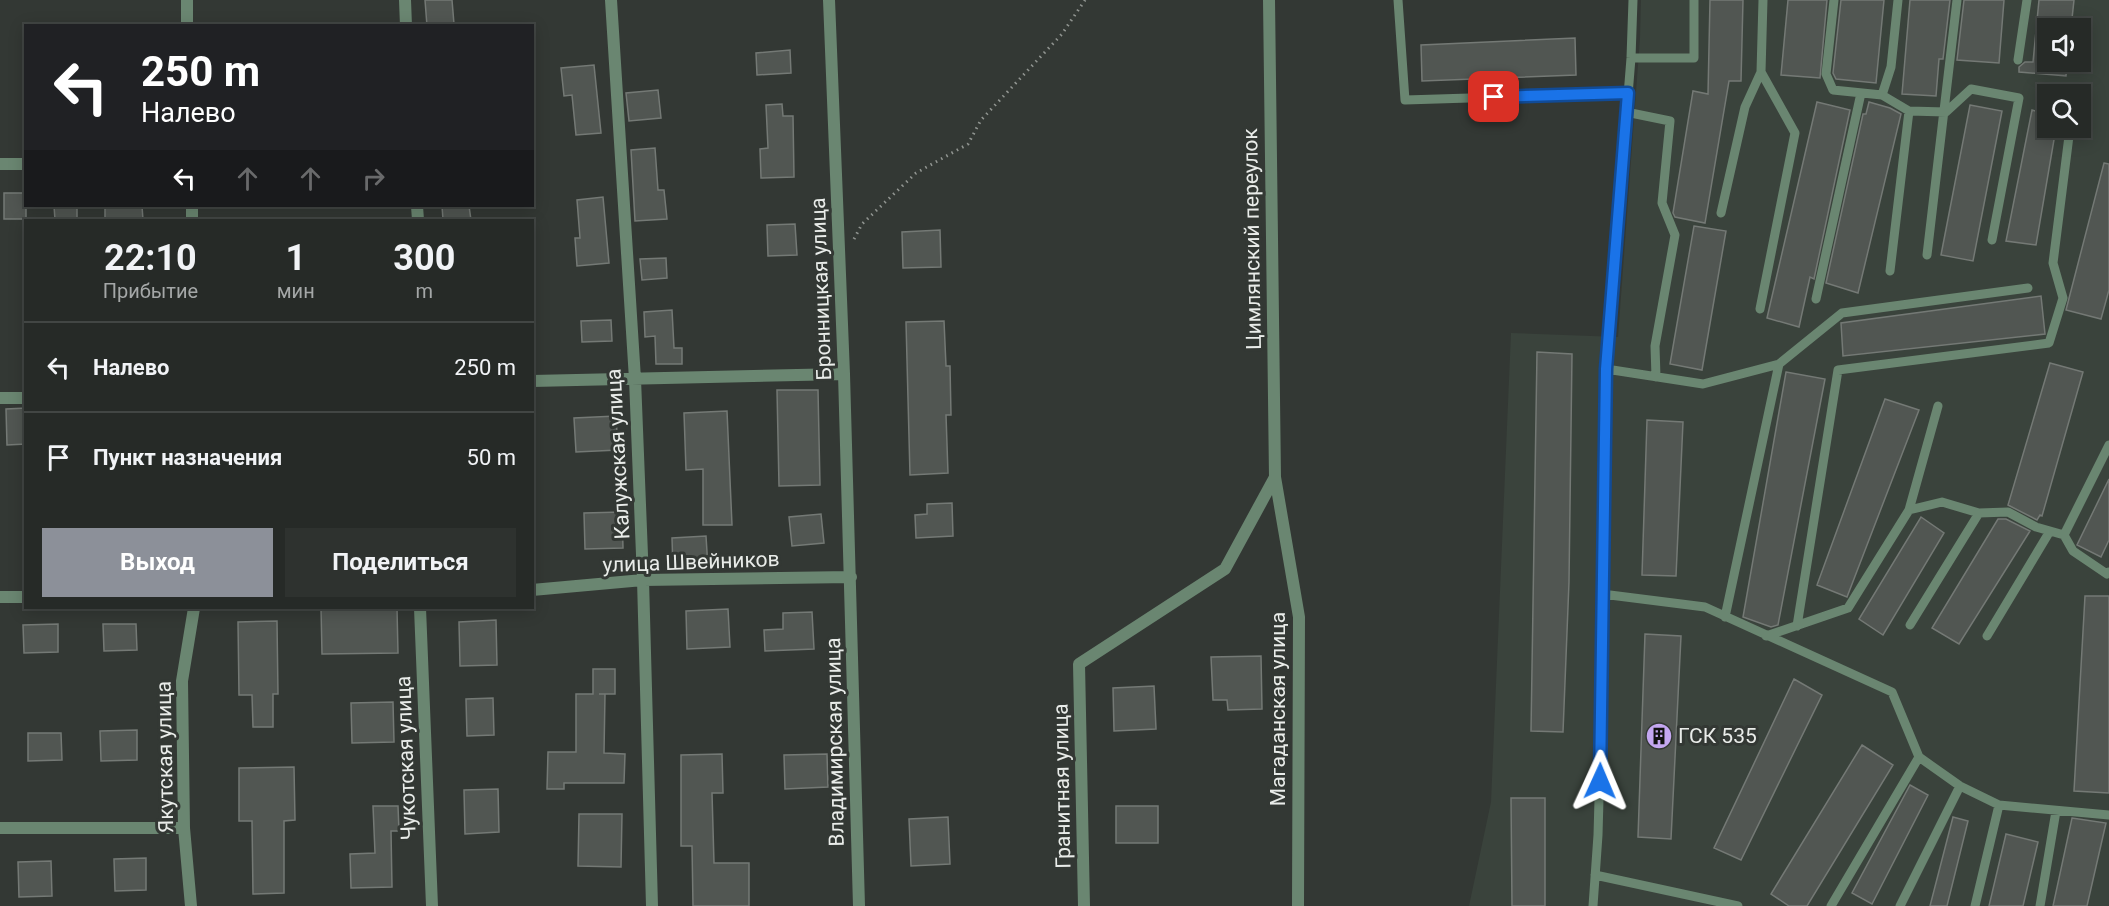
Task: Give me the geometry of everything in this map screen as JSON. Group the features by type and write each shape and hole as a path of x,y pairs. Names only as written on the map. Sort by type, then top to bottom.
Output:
{"street":[{"path":"187,0 187,24"},
{"path":"405,0 406,24"},
{"name":"Калужская улица","path":"611,0 635,379 652,906"},
{"name":"Бронницкая улица","path":"829,0 851,577"},
{"name":"Цимлянский переулок","path":"1269,0 1275,477"},
{"path":"0,164 24,164"},
{"path":"534,381 844,374"},
{"path":"0,398 24,398"},
{"name":"Гранитная улица","path":"1084,906 1078,664 1225,569 1275,477"},
{"name":"Магаданская улица","path":"1275,477 1299,617 1298,906"},
{"name":"улица Швейников","path":"534,590 643,580 851,577"},
{"name":"Владимирская улица","path":"851,577 859,906"},
{"path":"0,597 24,597"},
{"name":"Якутская улица","path":"191,906 184,828 182,681 194,609"},
{"name":"Чукотская улица","path":"420,609 432,906"},
{"path":"0,828 184,828"}],"lane":[{"path":"1398,0 1405,100 1628,93"},
{"path":"1593,906 1599,824 1606,369 1631,58 1633,0"},
{"path":"1631,58 1694,58 1694,0"},
{"path":"1721,213 1745,107 1761,72 1763,0"},
{"path":"1834,0 1826,74 1833,90 1882,95 1909,111 1946,112 1971,89 2019,98 1992,240"},
{"path":"1882,95 1891,67 1898,0"},
{"path":"1927,255 1946,112 1957,0"},
{"path":"2018,60 2027,0"},
{"path":"1760,309 1795,133 1761,72"},
{"path":"1816,299 1861,93"},
{"path":"1890,271 1909,111"},
{"path":"1626,112 1670,121 1662,203 1675,235 1655,346 1656,377"},
{"path":"1797,626 1838,370 2049,343 2063,298 2053,263 2069,138"},
{"path":"1606,369 1703,384 1779,364 1842,314 2028,288"},
{"path":"1725,617 1779,364"},
{"path":"1766,636 1848,608 1909,510 1938,406"},
{"path":"2064,535 2109,445"},
{"path":"1909,510 1942,502 1979,513 2008,512 2036,527 2064,535 2073,551 2108,574 2109,572"},
{"path":"1910,625 1979,513"},
{"path":"1988,636 2050,531"},
{"path":"1602,594 1705,607 1892,692 1919,757 1960,786 1999,805 2109,815"},
{"path":"1832,906 1919,757"},
{"path":"1901,905 1960,786"},
{"path":"1975,906 1999,805"},
{"path":"2040,906 2056,811"},
{"path":"1595,875 1738,906"}],"path":[{"path":"853,242 862,224 916,173 968,144 981,120 1062,34 1085,0"}],"shaded area":[{"path":"1641,0 2109,0 2109,906 1469,906 1491,802 1511,333 1618,337"}],"building":[{"path":"425,0 452,0 454,24 427,24"},
{"path":"1710,0 1743,0 1741,81 1729,81 1705,223 1675,217 1673,213 1693,91 1708,94"},
{"path":"1788,0 1827,0 1820,78 1781,75"},
{"path":"1841,0 1884,0 1876,83 1836,79 1833,73"},
{"path":"1910,0 1950,0 1943,59 1939,59 1936,96 1902,94"},
{"path":"1964,0 2004,0 1999,63 1957,60"},
{"path":"2039,0 2074,0 2072,18 2037,18"},
{"path":"2037,21 2037,72 2066,72 2066,76 2019,72 2019,67 2025,62 2033,62"},
{"path":"1575,38 1576,75 1422,81 1421,45"},
{"path":"790,50 791,73 757,75 756,53"},
{"path":"594,65 601,133 576,135 572,95 564,96 561,68"},
{"path":"658,90 661,118 629,121 626,93"},
{"path":"1817,102 1850,110 1814,279 1810,277 1799,327 1767,318"},
{"path":"1869,102 1901,114 1858,293 1826,283 1863,114 1866,114"},
{"path":"782,104 783,116 793,116 794,177 761,178 760,149 768,148 766,105"},
{"path":"1970,105 2002,111 1973,261 1941,255"},
{"path":"2032,110 2037,112 2037,138 2054,138 2036,245 2006,241"},
{"path":"655,148 658,190 664,190 667,219 635,221 631,150"},
{"path":"2104,163 2109,164 2109,290 2101,319 2066,310"},
{"path":"4,193 24,193 26,219 4,219"},
{"path":"603,197 609,263 577,266 575,238 580,238 577,200"},
{"path":"54,207 77,207 77,219 55,219"},
{"path":"105,207 142,207 143,219 105,219"},
{"path":"442,207 469,207 471,219 443,219"},
{"path":"795,224 797,255 768,256 767,225"},
{"path":"1694,226 1726,231 1702,370 1670,364"},
{"path":"940,230 941,267 903,268 902,232"},
{"path":"666,258 667,278 642,280 640,259"},
{"path":"2041,296 2045,334 1843,356 1841,323"},
{"path":"672,310 674,348 682,348 682,364 656,364 655,336 645,337 644,312"},
{"path":"611,320 612,341 582,342 581,321"},
{"path":"944,321 946,366 950,366 951,415 946,415 948,473 910,475 906,322"},
{"path":"1537,352 1572,354 1569,582 1563,732 1531,731"},
{"path":"2050,363 2083,372 2042,516 2040,515 2037,520 2008,505"},
{"path":"1786,372 1825,379 1778,625 1771,627 1743,617"},
{"path":"777,390 818,390 820,485 779,486"},
{"path":"1885,399 1919,410 1847,597 1817,585"},
{"path":"24,408 24,444 7,445 6,409"},
{"path":"727,411 732,525 703,525 703,469 686,470 684,413"},
{"path":"616,416 618,450 576,452 574,418"},
{"path":"1647,420 1683,422 1676,576 1642,575"},
{"path":"2109,479 2109,540 2101,557 2077,545"},
{"path":"952,503 953,536 916,538 915,515 927,514 927,504"},
{"path":"622,512 623,548 585,549 584,513"},
{"path":"821,514 824,543 792,546 789,517"},
{"path":"1921,517 1944,533 1883,635 1859,619"},
{"path":"1998,519 2006,519 2030,531 1959,644 1932,628"},
{"path":"706,536 708,568 673,570 672,538"},
{"path":"2085,596 2109,596 2109,793 2074,791"},
{"path":"321,609 397,609 398,653 322,654"},
{"path":"728,609 730,647 687,649 686,611"},
{"path":"812,612 814,649 765,651 764,630 783,629 783,613"},
{"path":"496,620 497,665 460,666 459,622"},
{"path":"277,621 278,694 273,694 273,727 253,727 252,695 239,695 238,622"},
{"path":"58,624 58,652 24,653 23,625"},
{"path":"103,624 136,624 137,650 104,651"},
{"name":"ГСК 535","path":"1645,634 1681,636 1671,839 1638,837"},
{"path":"1261,656 1262,709 1228,710 1227,700 1213,700 1211,657"},
{"path":"593,669 615,669 615,694 605,694 604,753 625,754 624,783 564,783 564,789 547,789 548,752 576,752 576,694 593,694"},
{"path":"1794,679 1822,695 1741,860 1714,848"},
{"path":"1154,686 1156,729 1114,731 1113,688"},
{"path":"493,698 494,735 467,736 466,699"},
{"path":"393,702 394,742 352,743 351,703"},
{"path":"137,730 137,760 101,761 100,731"},
{"path":"28,733 61,733 62,760 28,761"},
{"path":"1862,745 1893,765 1807,906 1789,906 1771,894"},
{"path":"722,754 723,793 712,793 714,863 749,863 749,906 693,906 692,846 681,846 681,755"},
{"path":"827,754 828,787 785,789 784,755"},
{"path":"294,767 295,820 284,821 284,893 253,894 252,821 239,821 239,768"},
{"path":"1910,785 1928,795 1872,904 1852,893"},
{"path":"498,789 499,832 465,834 464,790"},
{"path":"1511,798 1545,798 1545,906 1512,906"},
{"path":"373,806 398,806 399,831 391,831 392,887 351,888 350,854 375,853"},
{"path":"1116,806 1158,806 1158,843 1116,843"},
{"path":"579,814 622,814 621,867 578,866"},
{"path":"948,817 950,864 911,866 909,819"},
{"path":"1953,817 1968,821 1947,906 1930,906"},
{"path":"2072,818 2106,823 2087,906 2053,906"},
{"path":"2006,834 2038,842 2023,906 1989,906"},
{"path":"146,858 146,890 115,891 114,859"},
{"path":"51,861 52,896 19,897 18,862"}],"place":[{"name":"ГСК 535","path":"1659,736"}],"route":[{"path":"1494,97 1628,93 1606,369 1600,781"}]}
